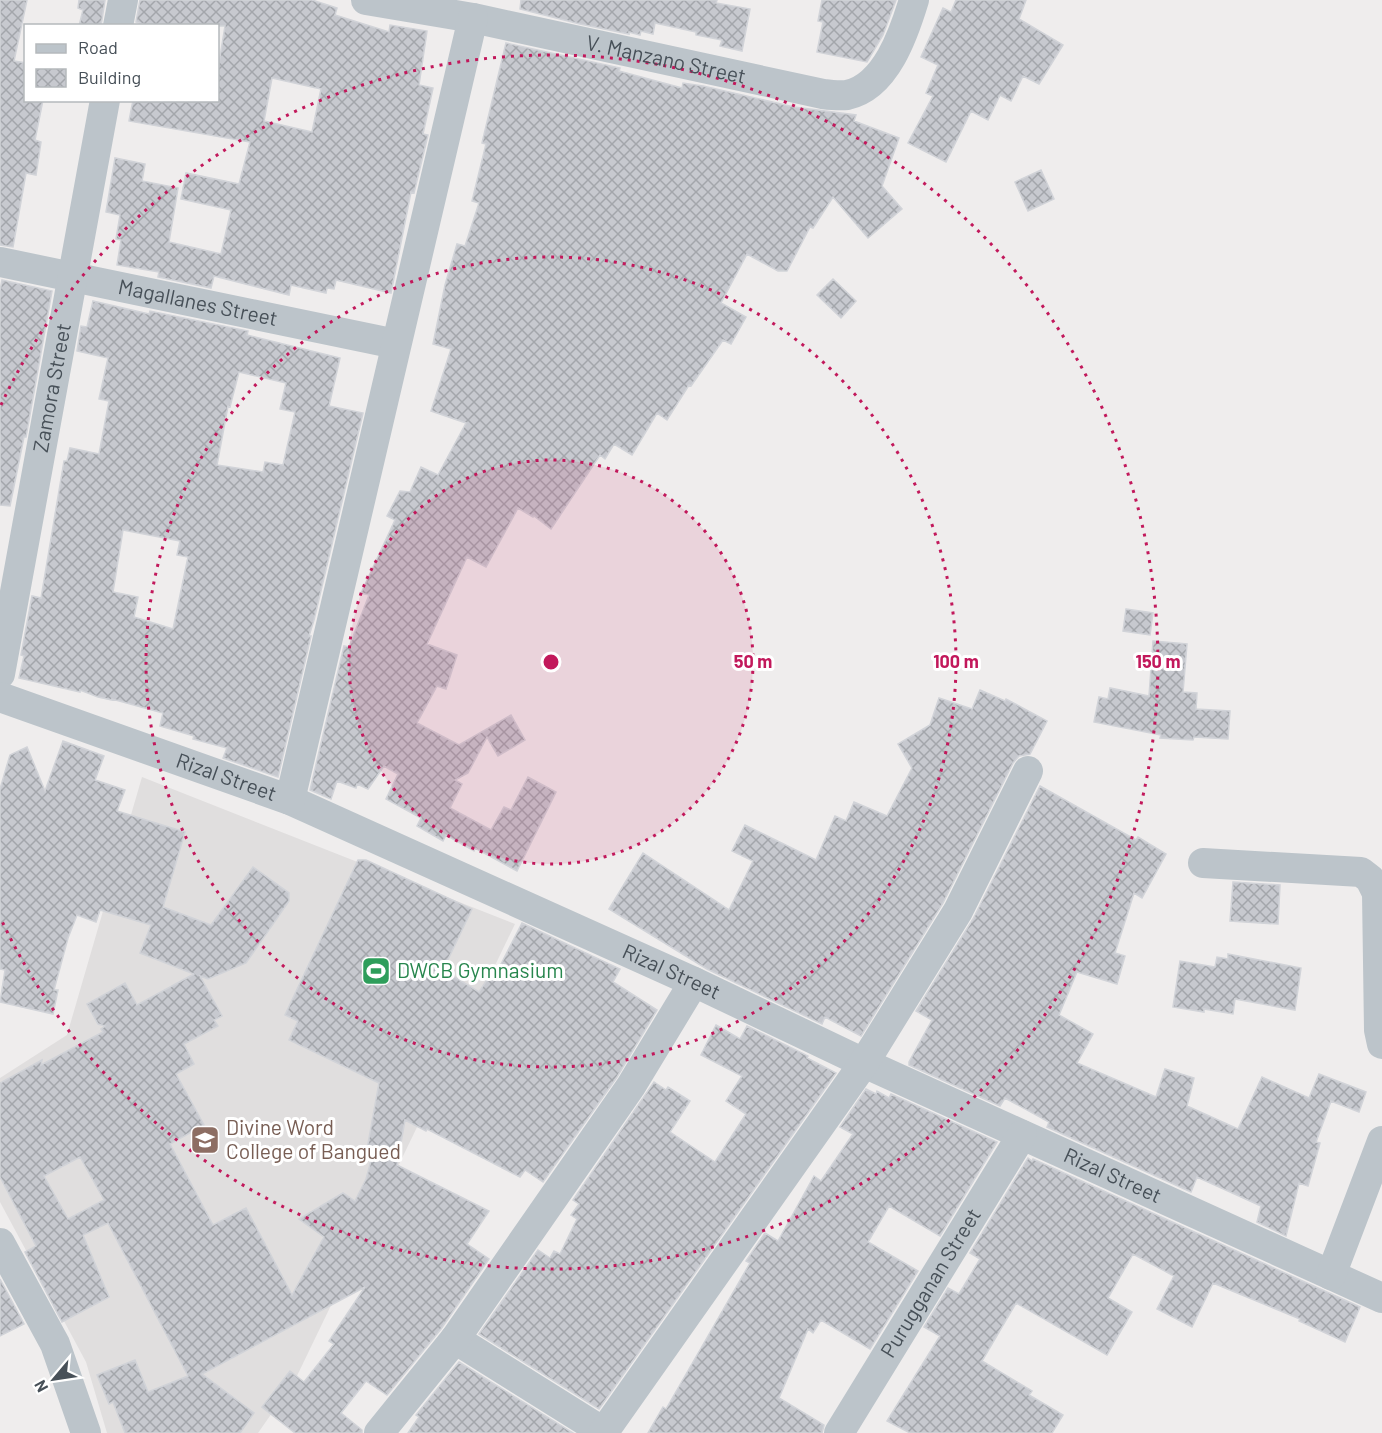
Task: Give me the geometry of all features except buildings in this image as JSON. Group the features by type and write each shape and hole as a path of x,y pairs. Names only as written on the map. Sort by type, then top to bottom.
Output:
{"street":[{"path":"118,24 123,0"},
{"name":"V. Manzano Street","path":"366,0 473,18 823,94 838,95 856,92 883,69 898,46 914,0"},
{"path":"290,800 473,18"},
{"name":"Zamora Street","path":"0,674 105,102"},
{"name":"Magallanes Street","path":"0,262 73,279 396,344"},
{"name":"Rizal Street","path":"0,697 290,800 694,982 864,1063 1382,1298"},
{"path":"454,1339 604,1433 864,1063 958,911 1028,771"},
{"path":"1203,863 1361,872 1370,879 1377,893 1378,1008 1382,1044"},
{"path":"379,1433 454,1339 631,1086 694,982"},
{"name":"Purugganan Street","path":"839,1433 1022,1135"},
{"path":"1331,1275 1382,1141"},
{"path":"0,1243 56,1344 86,1433"}],"shaded area":[{"name":"Divine Word College of Bangued","path":"142,777 515,924 295,1380 258,1433 107,1433 86,1362 0,1202 0,1078 67,1035"}],"place":[{"name":"DWCB Gymnasium","path":"376,971"},
{"name":"Divine Word College of Bangued","path":"205,1140"}]}
